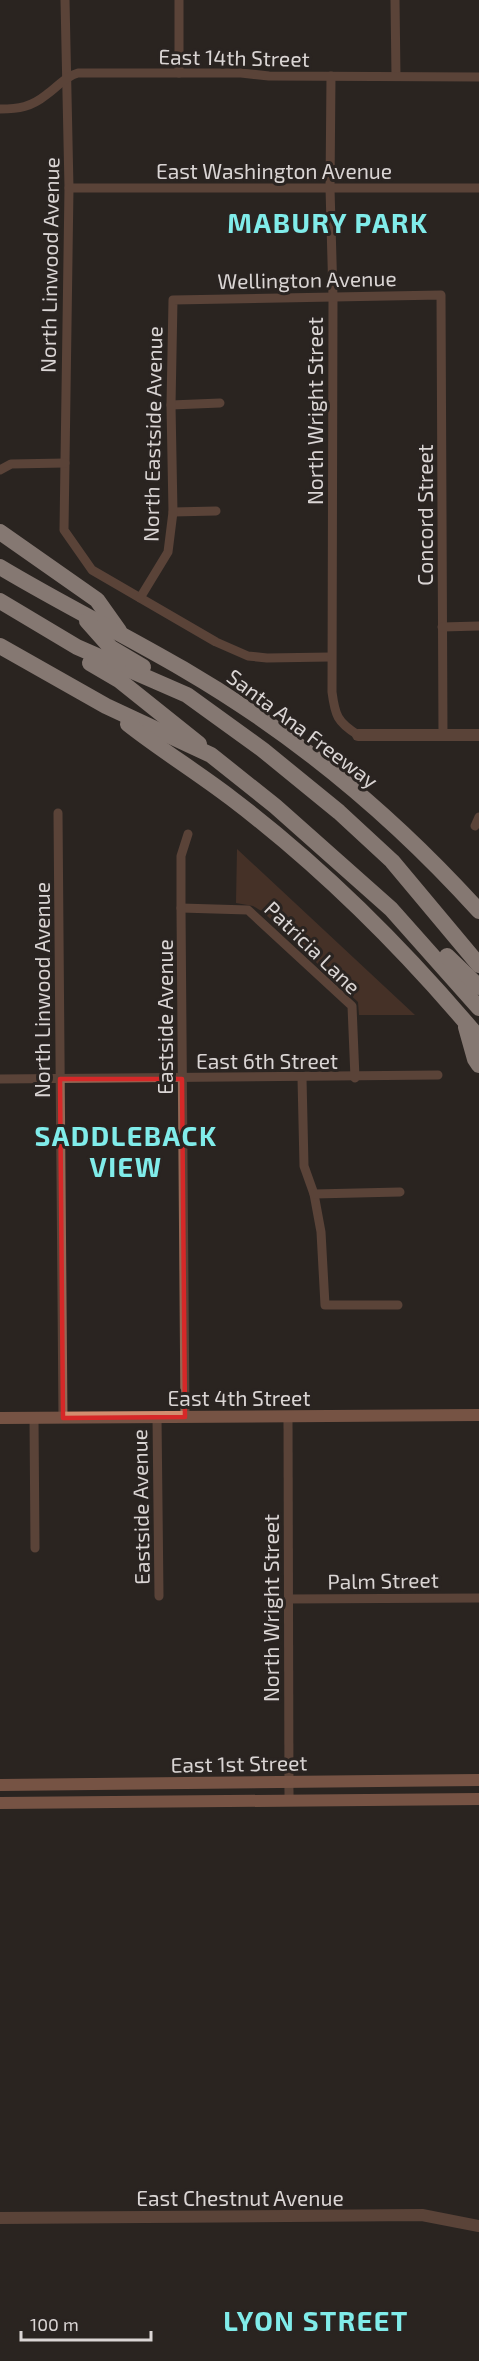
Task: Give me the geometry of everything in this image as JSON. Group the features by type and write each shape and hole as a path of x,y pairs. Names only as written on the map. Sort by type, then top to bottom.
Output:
{"highway":[{"path":"0,532 97,600 124,636"},
{"name":"Santa Ana Freeway","path":"0,567 215,690 315,759 399,831 479,911"},
{"path":"0,601 77,647 187,695 301,780 435,899 479,947"},
{"path":"0,611 119,680 192,736 210,755 275,806 391,909 429,939 479,987"},
{"name":"Santa Ana Freeway","path":"78,611 111,648 187,695"},
{"path":"0,646 106,706 210,755"},
{"path":"106,706 149,741 231,798 279,836 395,945 479,1038"},
{"path":"405,874 479,965"},
{"path":"391,909 479,1008"},
{"path":"464,1020 475,1059 479,1065"}],"main road":[{"name":"East 4th Street","path":"0,1418 479,1415"},
{"name":"East 1st Street","path":"0,1785 479,1780"},
{"name":"East 1st Street","path":"0,1803 479,1799"}],"street":[{"name":"North Linwood Avenue","path":"65,0 69,188 64,530 92,570 140,598"},
{"path":"179,0 179,73"},
{"path":"395,0 396,76"},
{"name":"East 14th Street","path":"67,76 78,73 179,73 479,77"},
{"path":"0,109 21,109 47,95 67,76"},
{"name":"North Wright Street","path":"331,76 330,188 333,297 330,657 336,717 357,735"},
{"name":"East Washington Avenue","path":"69,188 479,188"},
{"name":"Wellington Avenue","path":"173,300 441,295"},
{"name":"Concord Street","path":"441,295 442,736"},
{"name":"North Eastside Avenue","path":"140,598 168,552 172,512 173,300"},
{"path":"171,405 220,403"},
{"path":"0,470 11,464 65,463"},
{"path":"172,512 216,511"},
{"path":"140,598 216,642 248,656 330,657"},
{"path":"442,627 479,626"},
{"path":"357,735 479,735"},
{"name":"North Linwood Avenue","path":"58,813 63,1418"},
{"name":"Eastside Avenue","path":"185,1417 181,856 188,834"},
{"name":"Patricia Lane","path":"181,908 248,910 352,1006 355,1078"},
{"name":"East 6th Street","path":"0,1079 355,1078 438,1075"},
{"path":"302,1078 304,1166 314,1194 321,1232 325,1305 398,1305"},
{"path":"314,1194 400,1192"},
{"name":"North Wright Street","path":"288,1416 290,1800"},
{"name":"Eastside Avenue","path":"157,1417 159,1596"},
{"path":"34,1418 35,1548"},
{"name":"Palm Street","path":"288,1599 479,1598"},
{"name":"East Chestnut Avenue","path":"0,2218 422,2215 479,2226"}],"highlighted area":[{"path":"60,1079 182,1079 185,1417 63,1418"}],"shaded area":[{"path":"237,849 415,1015 359,1015 358,1002 263,912 253,906 236,903"}],"district":[{"name":"MABURY PARK","path":"328,222"},
{"name":"SADDLEBACK VIEW","path":"126,1150"},
{"name":"LYON STREET","path":"316,2320"}]}
